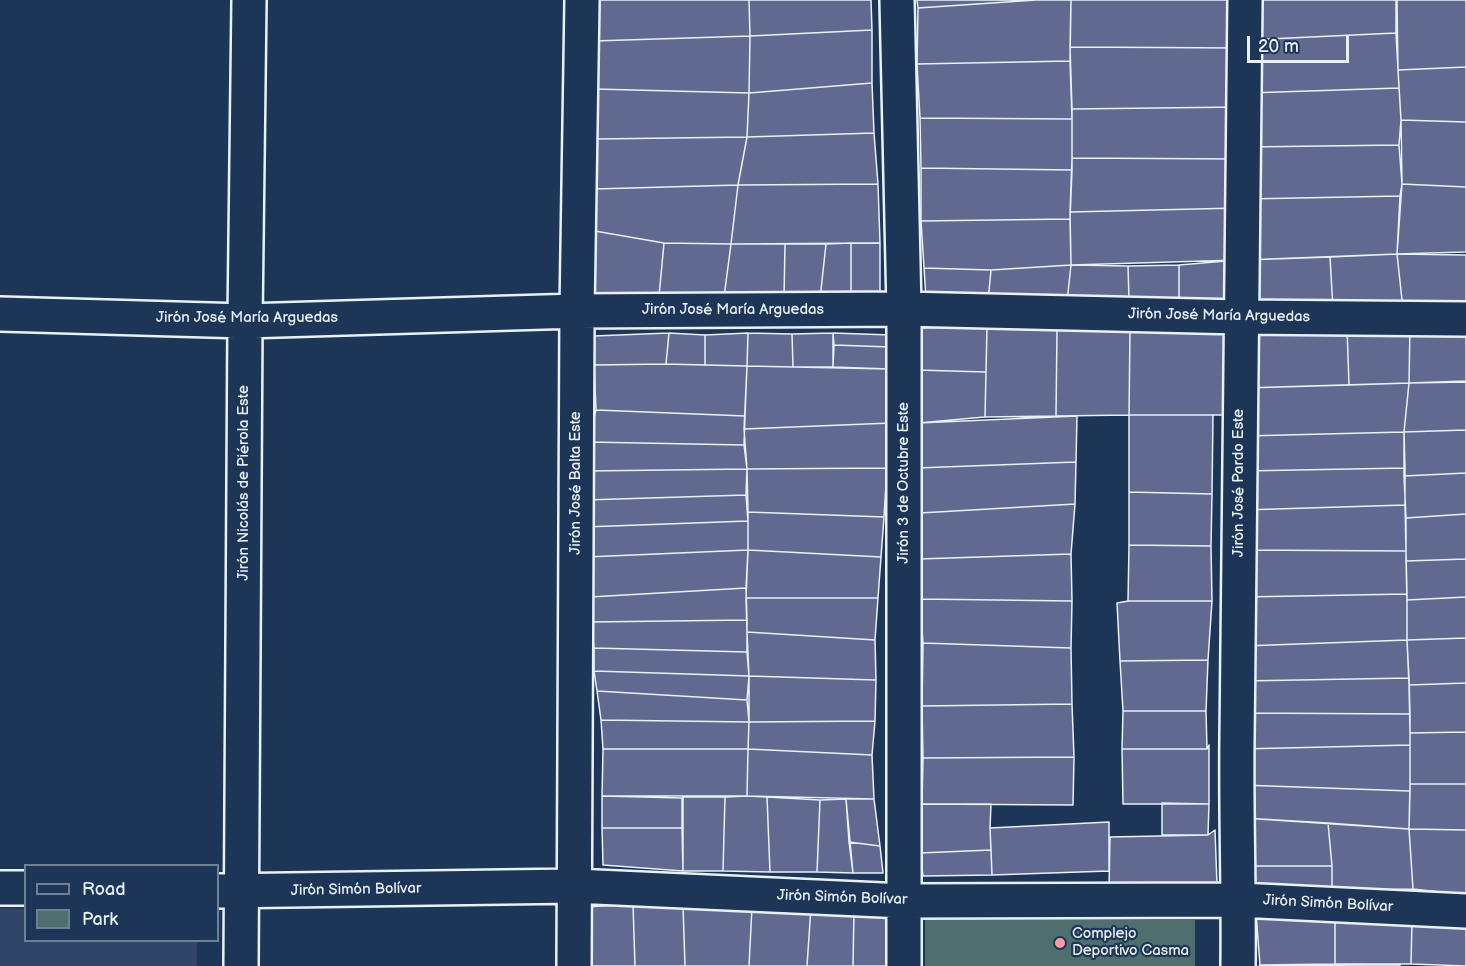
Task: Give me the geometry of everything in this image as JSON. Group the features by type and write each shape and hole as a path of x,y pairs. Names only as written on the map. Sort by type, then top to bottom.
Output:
{"street":[{"name":"Jirón Nicolás de Piérola Este","path":"241,966 230,891 245,321 249,0"},
{"name":"Jirón José Balta Este","path":"574,966 577,311 582,0"},
{"name":"Jirón 3 de Octubre Este","path":"897,0 904,309 904,966"},
{"name":"Jirón José Pardo Este","path":"1238,966 1240,317 1245,0"},
{"name":"Jirón José María Arguedas","path":"0,314 245,321 577,311 904,309 1240,317 1466,319"},
{"name":"Jirón Simón Bolívar","path":"230,891 574,886 904,901 1239,900 1466,911"},
{"path":"0,888 24,888"}],"shaded area":[{"path":"0,908 24,909 24,942 197,942 197,966 0,966"}],"green space":[{"name":"Complejo Deportivo Casma","path":"925,918 1195,920 1195,966 925,966"}],"building":[{"path":"595,0 749,0 750,36 594,41"},
{"path":"749,0 871,0 872,30 750,36"},
{"path":"917,0 1036,0 918,8"},
{"path":"1036,0 1071,0 1070,61 917,64 918,8"},
{"path":"1071,0 1240,0 1240,48 1070,47"},
{"path":"1247,0 1396,0 1396,33 1247,40"},
{"path":"1397,0 1466,0 1466,67 1398,70"},
{"path":"872,30 872,83 749,93 750,36"},
{"path":"1396,33 1399,88 1248,93 1247,40"},
{"path":"750,36 749,93 595,89 594,41"},
{"path":"1070,47 1240,48 1238,107 1072,109"},
{"path":"1070,61 1072,119 920,118 917,64"},
{"path":"1466,67 1466,122 1401,120 1398,70"},
{"path":"872,83 874,133 747,137 749,93"},
{"path":"1399,88 1401,120 1399,145 1246,147 1248,93"},
{"path":"595,89 749,93 747,137 596,139"},
{"path":"1238,107 1238,159 1072,158 1072,109"},
{"path":"920,118 1072,119 1072,170 921,168"},
{"path":"1401,120 1466,122 1466,187 1402,184"},
{"path":"874,133 878,184 738,185 747,137"},
{"path":"747,137 738,185 594,189 596,139"},
{"path":"1399,145 1402,184 1400,196 1246,199 1246,147"},
{"path":"1072,158 1238,159 1238,208 1070,212"},
{"path":"921,168 1072,170 1070,219 921,221"},
{"path":"878,184 880,243 731,244 738,185"},
{"path":"1402,184 1466,187 1466,252 1397,254"},
{"path":"738,185 731,244 664,243 589,230 594,189"},
{"path":"1400,196 1397,254 1245,260 1246,199"},
{"path":"1238,208 1238,260 1071,265 1070,212"},
{"path":"1070,219 1071,265 991,270 924,268 921,221"},
{"path":"589,230 664,243 659,296 592,296"},
{"path":"664,243 731,244 724,297 659,296"},
{"path":"851,243 851,298 820,299 826,244"},
{"path":"851,243 880,243 880,295 851,298"},
{"path":"731,244 785,244 784,298 724,297"},
{"path":"785,244 826,244 820,299 784,298"},
{"path":"1397,254 1403,309 1333,309 1330,257"},
{"path":"1397,254 1466,255 1466,307 1403,309"},
{"path":"1330,257 1333,309 1247,311 1245,260"},
{"path":"1238,260 1235,307 1179,303 1179,265"},
{"path":"1071,265 1067,302 988,301 991,270"},
{"path":"1071,265 1128,266 1129,300 1067,302"},
{"path":"1179,265 1179,303 1129,300 1128,266"},
{"path":"924,268 991,270 988,301 926,299"},
{"path":"1466,325 1466,381 1409,383 1410,326"},
{"path":"1410,326 1409,383 1349,385 1347,328"},
{"path":"987,327 1057,329 1056,416 985,417"},
{"path":"987,327 986,372 917,370 916,328"},
{"path":"1347,328 1349,385 1244,388 1243,332"},
{"path":"1057,329 1130,330 1129,415 1056,416"},
{"path":"1130,330 1237,332 1237,415 1129,415"},
{"path":"669,333 666,364 594,365 593,336"},
{"path":"669,333 705,335 705,365 666,364"},
{"path":"748,333 792,334 793,367 747,366"},
{"path":"748,333 747,366 705,365 705,335"},
{"path":"833,333 833,367 793,367 792,334"},
{"path":"833,333 891,335 890,347 834,345"},
{"path":"834,345 890,347 889,369 833,367"},
{"path":"594,365 747,366 745,416 596,410"},
{"path":"747,366 889,369 891,423 744,429"},
{"path":"917,370 986,372 985,417 918,423"},
{"path":"1466,382 1466,430 1404,432 1409,383"},
{"path":"1409,383 1404,432 1245,436 1244,388"},
{"path":"596,410 745,416 744,445 588,442"},
{"path":"1129,415 1213,415 1212,494 1129,492"},
{"path":"1077,416 1076,462 917,468 918,423"},
{"path":"891,423 887,468 747,469 744,429"},
{"path":"1466,430 1466,473 1404,476 1404,432"},
{"path":"1404,432 1405,468 1243,471 1245,436"},
{"path":"588,442 744,445 747,469 586,471"},
{"path":"1076,462 1075,504 920,513 917,468"},
{"path":"887,468 884,517 748,512 747,469"},
{"path":"1405,468 1405,505 1243,510 1243,471"},
{"path":"747,469 746,495 585,500 586,471"},
{"path":"1466,473 1466,514 1406,518 1404,476"},
{"path":"1129,492 1212,494 1211,546 1129,545"},
{"path":"746,495 748,521 584,527 585,500"},
{"path":"1075,504 1071,554 919,559 920,513"},
{"path":"1405,505 1406,551 1243,550 1243,510"},
{"path":"748,512 884,517 881,557 748,550"},
{"path":"1466,514 1466,559 1406,561 1406,518"},
{"path":"748,521 748,550 587,557 584,527"},
{"path":"1129,545 1211,546 1212,601 1128,601"},
{"path":"748,550 746,588 590,597 587,557"},
{"path":"748,550 881,557 878,598 746,598"},
{"path":"1243,550 1406,551 1407,594 1243,597"},
{"path":"1071,554 1072,601 920,599 919,559"},
{"path":"1466,559 1466,597 1407,600 1406,561"},
{"path":"746,588 747,620 591,622 590,597"},
{"path":"1407,594 1407,640 1244,646 1243,597"},
{"path":"1466,597 1466,638 1407,640 1407,600"},
{"path":"746,598 878,598 875,640 747,632"},
{"path":"920,599 1072,601 1071,648 923,643"},
{"path":"1212,601 1208,660 1120,661 1117,603"},
{"path":"747,620 747,652 594,648 591,622"},
{"path":"747,632 875,640 876,680 749,676"},
{"path":"1466,638 1466,683 1409,685 1407,640"},
{"path":"1407,640 1409,678 1243,681 1244,646"},
{"path":"923,643 1071,648 1072,704 922,706"},
{"path":"594,648 747,652 749,676 594,671"},
{"path":"1208,660 1206,711 1123,711 1120,661"},
{"path":"594,671 749,676 747,700 597,691"},
{"path":"749,676 876,680 875,721 749,722"},
{"path":"1409,678 1410,714 1242,713 1243,681"},
{"path":"1466,683 1466,732 1410,733 1409,685"},
{"path":"597,691 747,700 749,722 601,720"},
{"path":"1072,704 1074,757 923,758 922,706"},
{"path":"1123,711 1206,711 1207,749 1122,749"},
{"path":"1242,713 1410,714 1410,745 1241,749"},
{"path":"601,720 749,722 748,749 603,749"},
{"path":"875,721 872,755 748,749 749,722"},
{"path":"1466,732 1466,784 1410,784 1410,733"},
{"path":"1209,745 1209,804 1123,804 1122,749 1207,749"},
{"path":"1410,745 1410,791 1241,785 1241,749"},
{"path":"603,749 748,749 747,796 602,796"},
{"path":"748,749 872,755 874,799 747,796"},
{"path":"1074,757 1073,805 922,804 923,758"},
{"path":"1410,784 1466,784 1466,830 1409,829"},
{"path":"1241,785 1410,791 1409,829 1243,818"},
{"path":"602,796 682,798 682,828 602,828"},
{"path":"683,797 725,797 723,871 683,871"},
{"path":"725,797 767,797 770,872 723,871"},
{"path":"767,797 820,800 817,872 770,872"},
{"path":"846,799 853,873 817,872 820,800"},
{"path":"846,799 874,799 880,846 849,842"},
{"path":"1162,803 1209,804 1208,835 1162,835"},
{"path":"922,804 991,804 991,850 920,853"},
{"path":"1243,818 1328,823 1332,866 1249,866"},
{"path":"1109,822 1109,871 992,875 990,828"},
{"path":"1328,823 1409,829 1413,889 1332,891"},
{"path":"602,828 682,828 683,871 603,865"},
{"path":"1409,829 1466,830 1466,895 1413,889"},
{"path":"1215,830 1217,885 1109,888 1110,837 1208,835"},
{"path":"849,842 880,846 883,873 853,873"},
{"path":"991,850 992,875 923,876 920,853"},
{"path":"1249,866 1332,866 1332,891 1250,891"},
{"path":"633,904 683,906 685,966 635,966"},
{"path":"633,904 635,966 584,966 587,907"},
{"path":"683,906 752,907 749,966 685,966"},
{"path":"752,907 811,907 807,966 749,966"},
{"path":"811,907 854,910 853,966 807,966"},
{"path":"854,910 885,911 889,966 853,966"},
{"path":"1256,914 1335,918 1335,964 1260,965"},
{"path":"1335,918 1412,922 1411,964 1335,964"},
{"path":"1412,922 1466,925 1466,966 1411,964"},
{"path":"1400,964 1400,966 1259,966 1260,965"}],"place":[{"name":"Complejo Deportivo Casma","path":"1060,943"}]}
